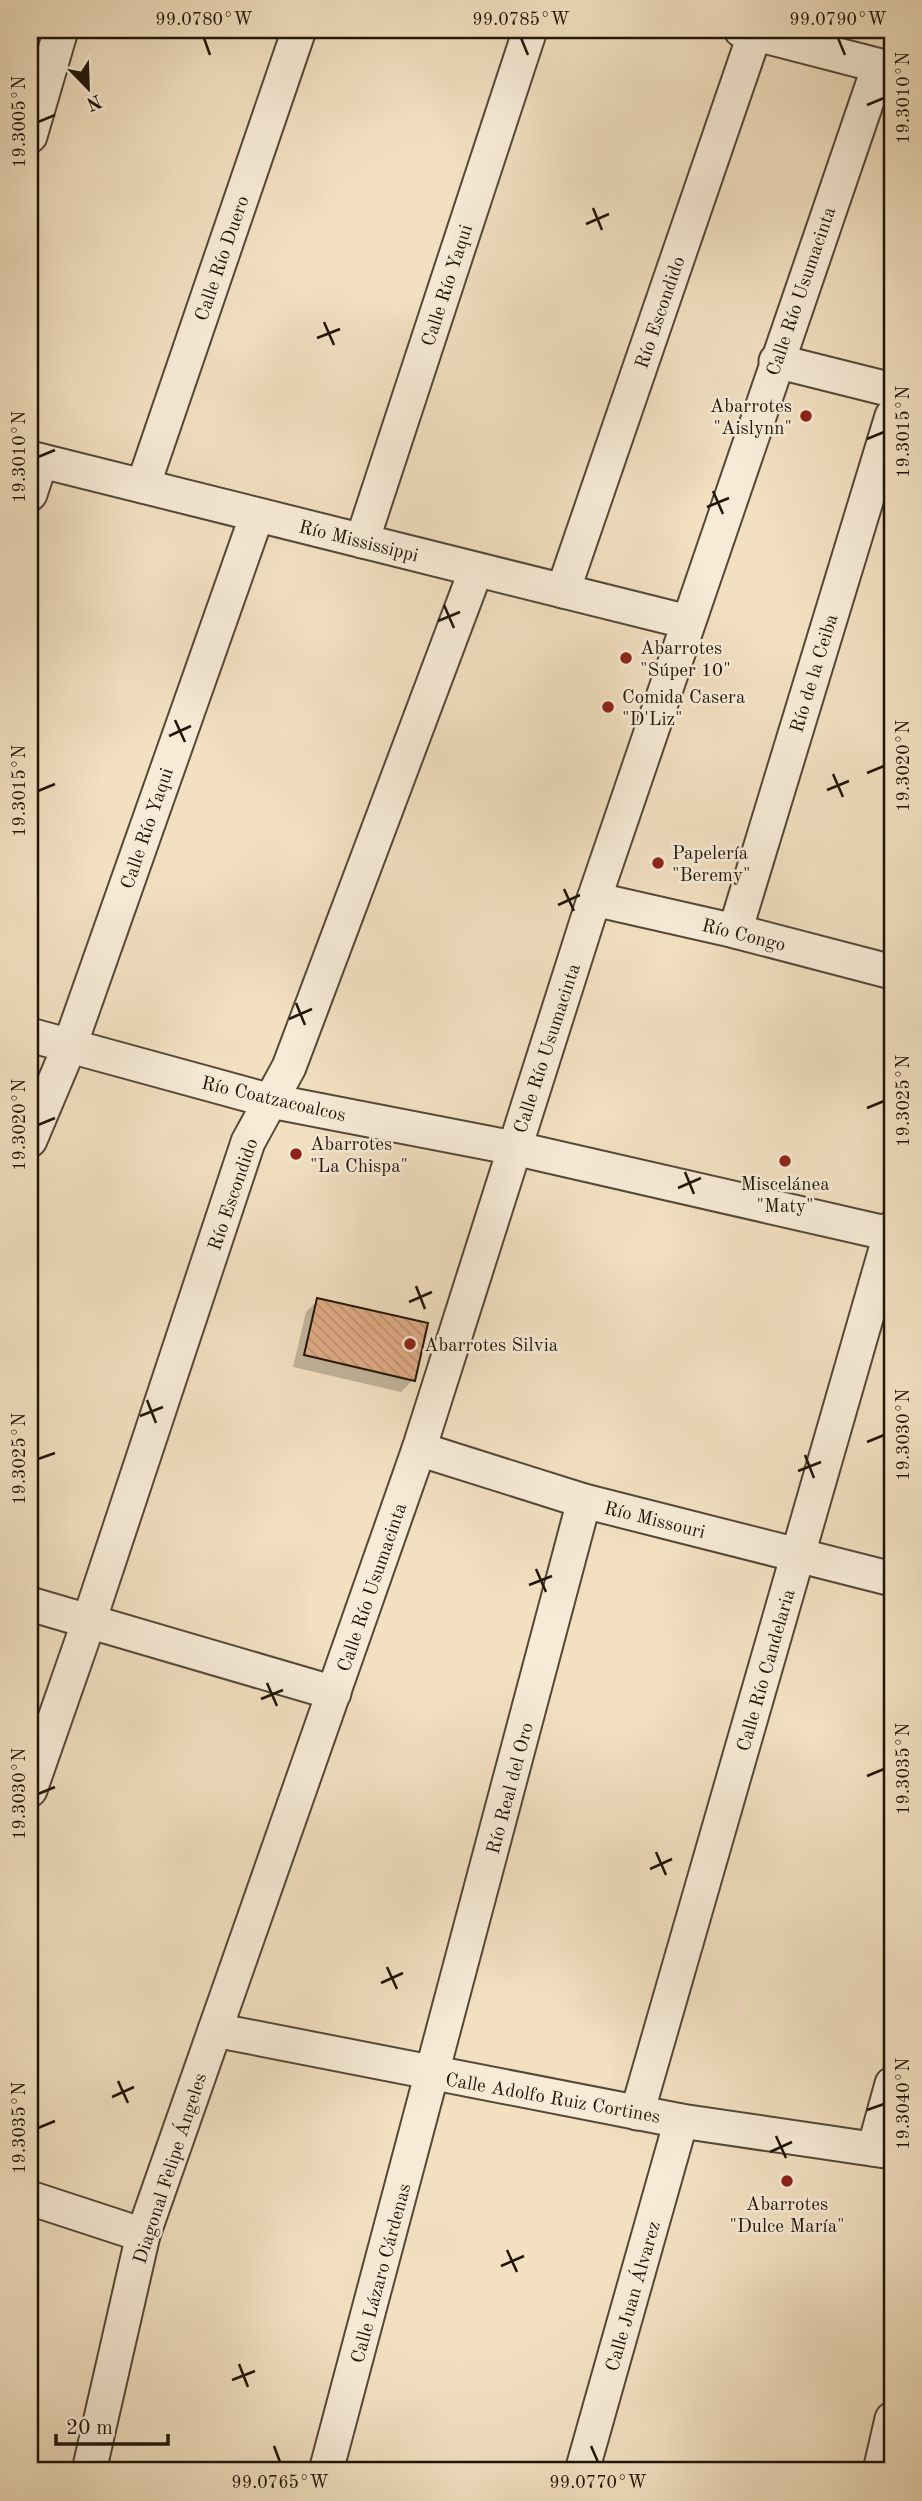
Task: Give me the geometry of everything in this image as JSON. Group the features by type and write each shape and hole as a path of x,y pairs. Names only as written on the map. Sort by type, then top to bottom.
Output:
{"street":[{"path":"30,136 61,30"},
{"name":"Calle Río Duero","path":"143,486 299,30"},
{"name":"Calle Río Yaqui","path":"362,541 530,30"},
{"path":"748,32 885,68"},
{"name":"Río Escondido","path":"563,591 748,32"},
{"name":"Calle Río Usumacinta","path":"215,2030 419,1449 594,899 776,361 885,68"},
{"path":"776,361 892,390"},
{"name":"Río de la Ceiba","path":"735,931 892,416"},
{"path":"30,495 36,459"},
{"name":"Río Mississippi","path":"36,459 688,622"},
{"name":"Calle Río Yaqui","path":"30,1140 70,1045 257,515"},
{"name":"Río Escondido","path":"30,1790 248,1142 289,1067 476,570"},
{"name":"Río Congo","path":"594,899 735,931 892,972"},
{"name":"Río Coatzacoalcos","path":"30,1035 271,1101 514,1148 891,1231"},
{"name":"Calle Río Candelaria","path":"636,2113 891,1231"},
{"name":"Río Missouri","path":"419,1449 584,1500 892,1579"},
{"name":"Río Real del Oro","path":"433,2075 584,1500"},
{"path":"30,1604 334,1693"},
{"name":"Calle Adolfo Ruiz Cortines","path":"215,2030 636,2113 883,2151"},
{"name":"Diagonal Felipe Ángeles","path":"89,2471 143,2235 215,2030"},
{"name":"Calle Lázaro Cárdenas","path":"326,2471 433,2075"},
{"path":"883,2151 892,2084"},
{"name":"Calle Juan Álvarez","path":"582,2471 681,2121"},
{"path":"30,2198 143,2235"},
{"path":"880,2471 892,2419"}],"building":[{"path":"317,1298 428,1323 415,1381 304,1355"}],"place":[{"name":"Abarrotes \"Aislynn\"","path":"806,416"},
{"name":"Abarrotes \"Súper 10\"","path":"626,658"},
{"name":"Comida Casera \"D'Liz\"","path":"608,707"},
{"name":"Papelería \"Beremy\"","path":"658,863"},
{"name":"Abarrotes \"La Chispa\"","path":"296,1154"},
{"name":"Miscelánea \"Maty\"","path":"785,1161"},
{"name":"Abarrotes Silvia","path":"410,1344"},
{"name":"Abarrotes \"Dulce María\"","path":"787,2181"}]}
